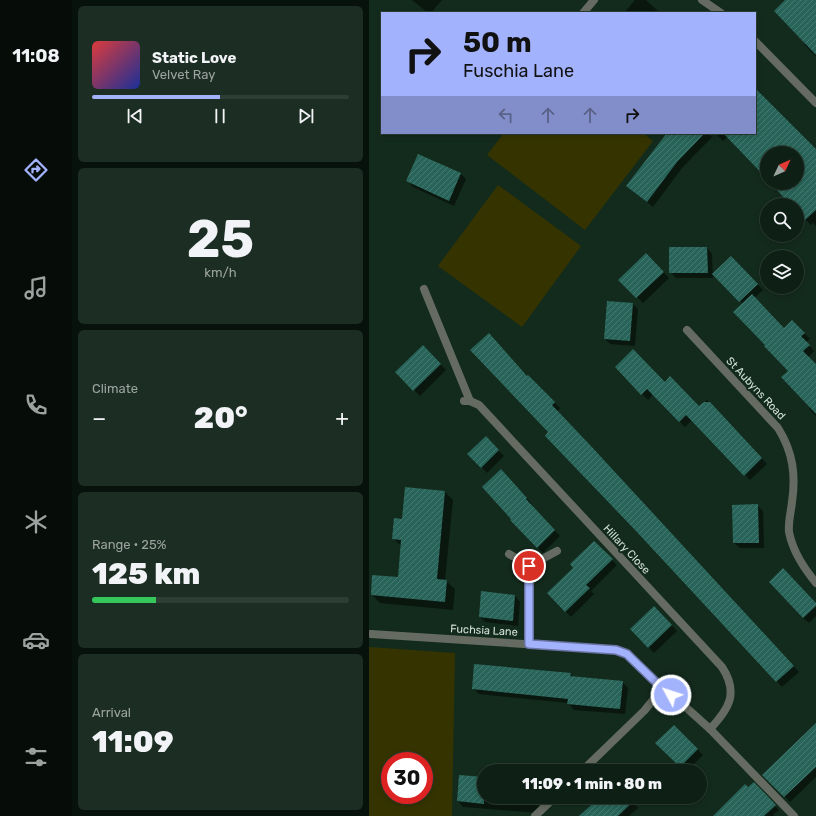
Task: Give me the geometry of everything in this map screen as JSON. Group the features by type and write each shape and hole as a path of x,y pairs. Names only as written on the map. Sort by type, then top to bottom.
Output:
{"street":[{"path":"584,12 594,0"},
{"path":"703,0 720,12"},
{"path":"756,42 816,103"},
{"name":"Hillary Close","path":"424,288 467,401 479,405 722,667 728,676 731,684 728,706 724,714 710,729"},
{"name":"St Aubyns Road","path":"687,330 774,424 784,437 793,463 794,482 789,522 791,541 798,558 816,583"},
{"path":"529,566 557,551"},
{"path":"509,554 529,566"},
{"path":"529,566 529,644"},
{"name":"Fuchsia Lane","path":"371,634 616,650 627,654 662,688 710,729 794,816"},
{"path":"589,764 644,712 662,688"},
{"path":"535,816 548,804"}],"shaded area":[{"path":"503,134 644,134 653,141 585,230 487,155"},
{"path":"498,185 581,246 522,327 438,266"},
{"path":"369,647 455,653 452,816 369,816"}],"building":[{"path":"785,0 816,0 816,55 774,11"},
{"path":"756,89 816,149 816,210 805,220 804,198 784,198 777,190 804,190 804,146 760,146 760,172 724,134 756,134"},
{"path":"666,134 704,134 677,162 647,202 626,186"},
{"path":"418,154 461,173 449,201 406,181"},
{"path":"669,247 707,247 708,273 669,273"},
{"path":"646,253 664,272 636,298 618,280"},
{"path":"731,256 758,284 739,302 712,274"},
{"path":"752,294 784,328 792,320 805,333 801,336 810,345 803,351 816,364 816,414 781,377 788,371 733,312"},
{"path":"607,301 633,303 630,341 604,339"},
{"path":"489,333 527,376 528,375 555,402 552,405 794,666 776,682 636,531 545,436 548,432 470,350"},
{"path":"423,345 441,364 413,391 395,372"},
{"path":"633,349 665,382 670,376 699,406 704,402 710,402 762,458 744,476 686,415 679,422 647,389 641,395 615,367"},
{"path":"486,436 499,450 481,468 467,454"},
{"path":"501,469 555,530 537,548 510,520 511,519 482,487"},
{"path":"405,487 445,491 437,579 447,580 445,602 371,595 372,575 398,577 401,540 392,539 394,518 402,519"},
{"path":"758,504 759,543 733,543 732,505"},
{"path":"594,541 613,559 586,585 590,588 565,612 547,593 573,568 570,564"},
{"path":"783,568 816,603 816,606 803,618 769,582"},
{"path":"481,591 515,595 513,621 479,617"},
{"path":"654,606 672,625 648,648 630,629"},
{"path":"474,664 571,673 570,676 623,681 620,709 567,704 568,699 472,689"},
{"path":"816,723 816,767 784,797 762,775"},
{"path":"674,725 698,749 683,764 677,764 655,743"},
{"path":"459,775 477,776 477,803 457,801"},
{"path":"754,782 776,805 764,816 713,816 745,784 748,787"},
{"path":"592,804 631,804 618,816 579,816"}],"route":[{"path":"529,566 529,644 616,650 627,654 671,695"}]}
